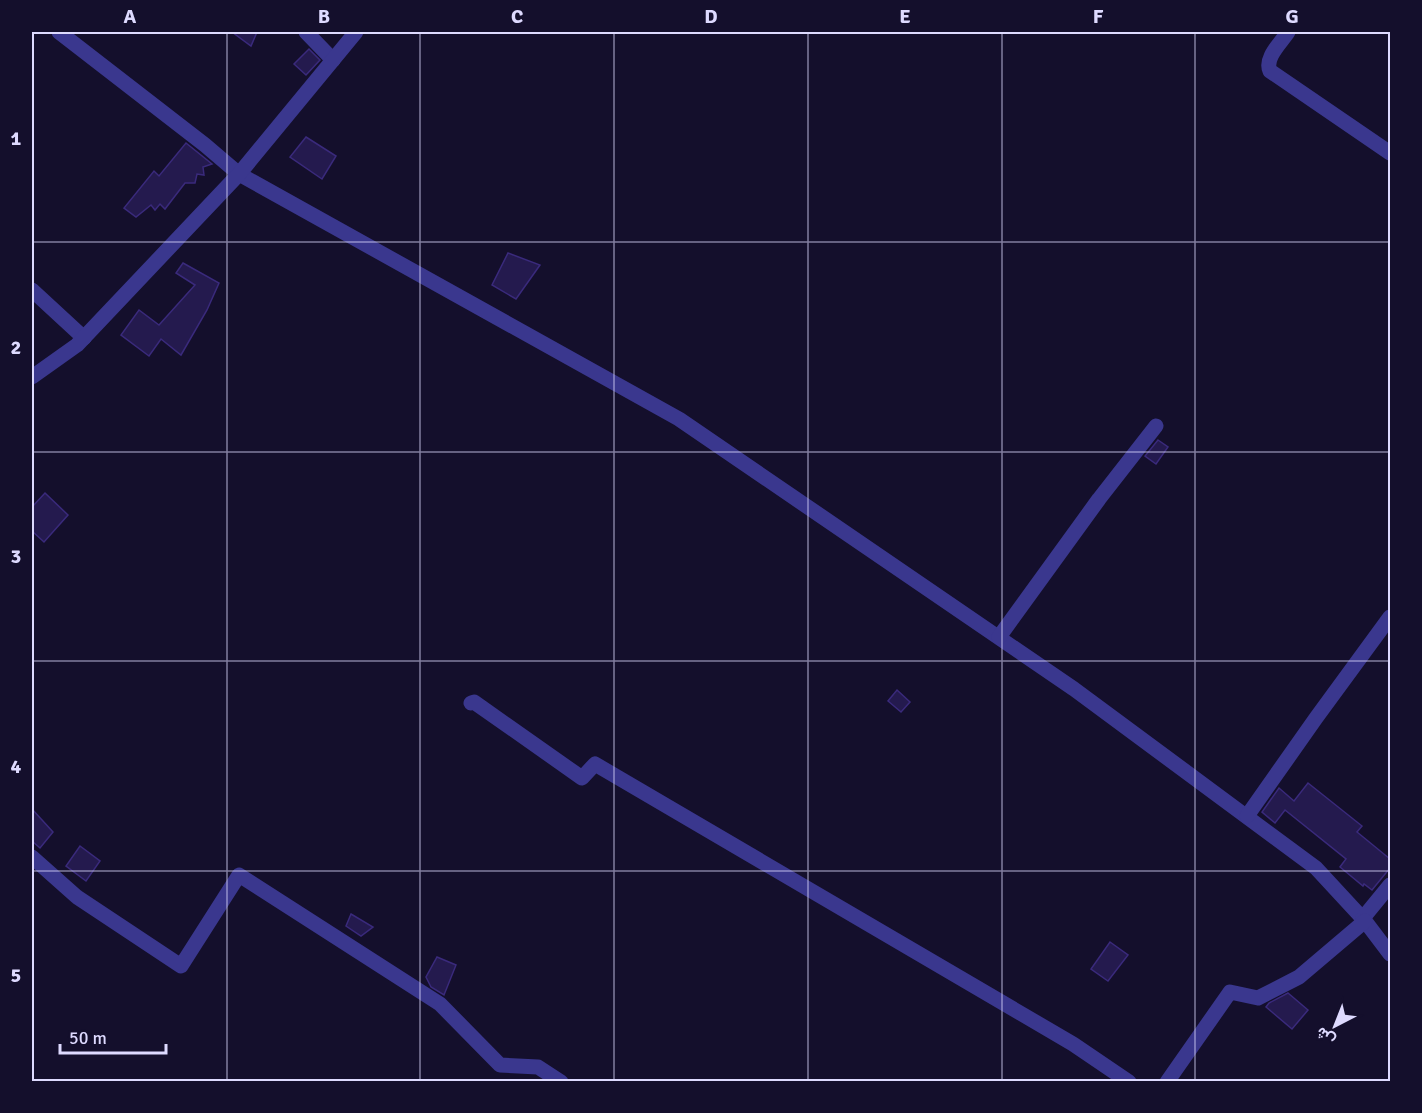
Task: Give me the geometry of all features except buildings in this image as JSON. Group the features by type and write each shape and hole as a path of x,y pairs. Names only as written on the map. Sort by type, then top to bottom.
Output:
{"street":[{"path":"58,32 205,144 239,174 679,419 1074,689 1316,868 1364,920 1390,954"},
{"path":"306,32 333,60"},
{"path":"32,377 84,338 239,174 356,32"},
{"path":"1288,32 1268,60 1269,71 1390,153"},
{"path":"32,290 84,338"},
{"path":"999,638 1099,499 1156,426"},
{"path":"1247,816 1390,617"},
{"path":"471,703 474,702 582,778 594,764 1073,1044 1128,1082"},
{"path":"32,857 77,897 181,966 239,875 440,1004 500,1065 538,1067 561,1082"},
{"path":"1167,1082 1230,992 1258,998 1299,976 1364,920 1390,885"}]}
